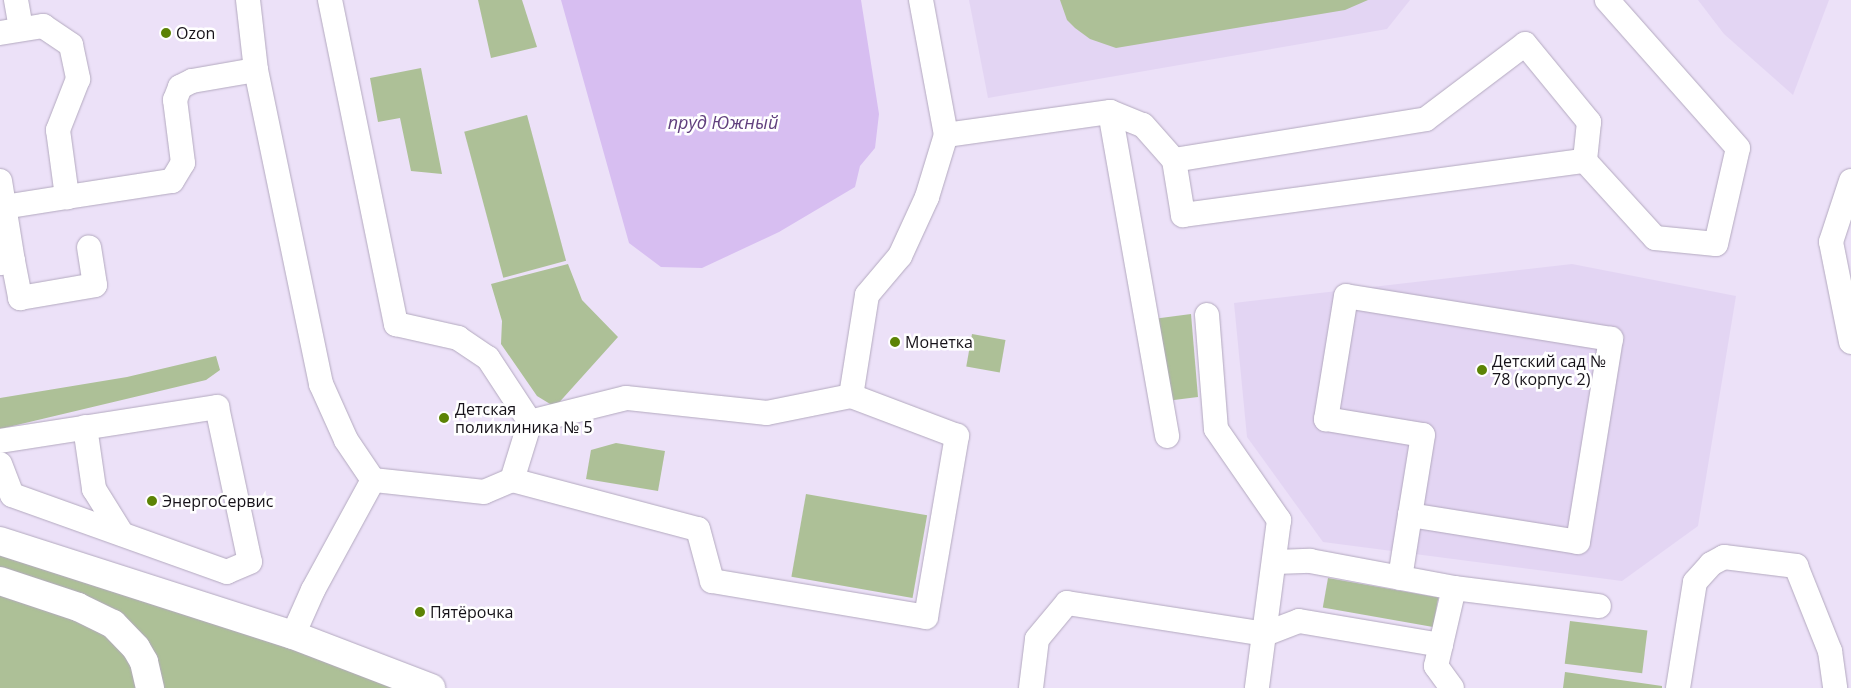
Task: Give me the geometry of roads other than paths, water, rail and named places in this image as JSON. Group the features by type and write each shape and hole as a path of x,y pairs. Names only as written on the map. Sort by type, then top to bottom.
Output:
{"main road":[{"path":"0,541 293,635 431,688"},
{"path":"0,581 78,607 113,624 136,648 144,662 150,688"}],"lane":[{"path":"16,0 10,31 43,26 71,45 78,79 58,130 67,197"},
{"path":"248,0 256,70 321,384 346,440 373,480 484,492 512,480 698,528 712,580 926,617 957,436 851,396 767,413 626,398 530,422"},
{"path":"330,0 396,324 458,338 488,358 530,422"},
{"path":"851,396 866,295 900,256 927,197 946,135 921,0"},
{"path":"1174,160 1426,119 1524,44 1588,122 1585,161 1655,238 1716,244 1738,148 1607,0"},
{"path":"4,206 172,180 184,164 175,100 180,87 192,80 256,70"},
{"path":"946,135 1110,112 1143,125 1174,160 1183,215 1585,161"},
{"path":"1110,112 1167,436"},
{"path":"0,181 4,206 6,262 10,300 95,285 89,247"},
{"path":"1850,331 1831,242 1851,181"},
{"path":"1400,578 1410,515 1423,435 1326,419 1346,296 1611,339 1578,542 1410,515"},
{"path":"1207,315 1216,429 1279,520 1276,562 1257,688"},
{"path":"0,440 217,407 250,562 227,572 12,495 0,464"},
{"path":"512,480 530,422"},
{"path":"85,427 94,489 122,534"},
{"path":"293,635 313,590 373,480"},
{"path":"1678,688 1695,582 1711,564 1724,557 1796,566 1830,651 1835,688"},
{"path":"1276,562 1310,562 1454,588 1599,606"},
{"path":"1452,688 1436,666 1454,588"},
{"path":"1031,688 1037,639 1067,603 1265,634 1299,621 1441,645"}],"water":[{"name":"пруд Южный","path":"561,0 861,0 879,114 875,148 860,166 855,187 779,232 702,268 661,267 629,243"}],"place":[{"name":"Ozon","path":"166,33"},
{"name":"Монетка","path":"895,342"},
{"name":"Детский сад № 78 (корпус 2)","path":"1482,370"},
{"name":"Детская поликлиника № 5","path":"444,418"},
{"name":"ЭнергоСервис","path":"152,501"},
{"name":"Пятёрочка","path":"420,612"}]}
